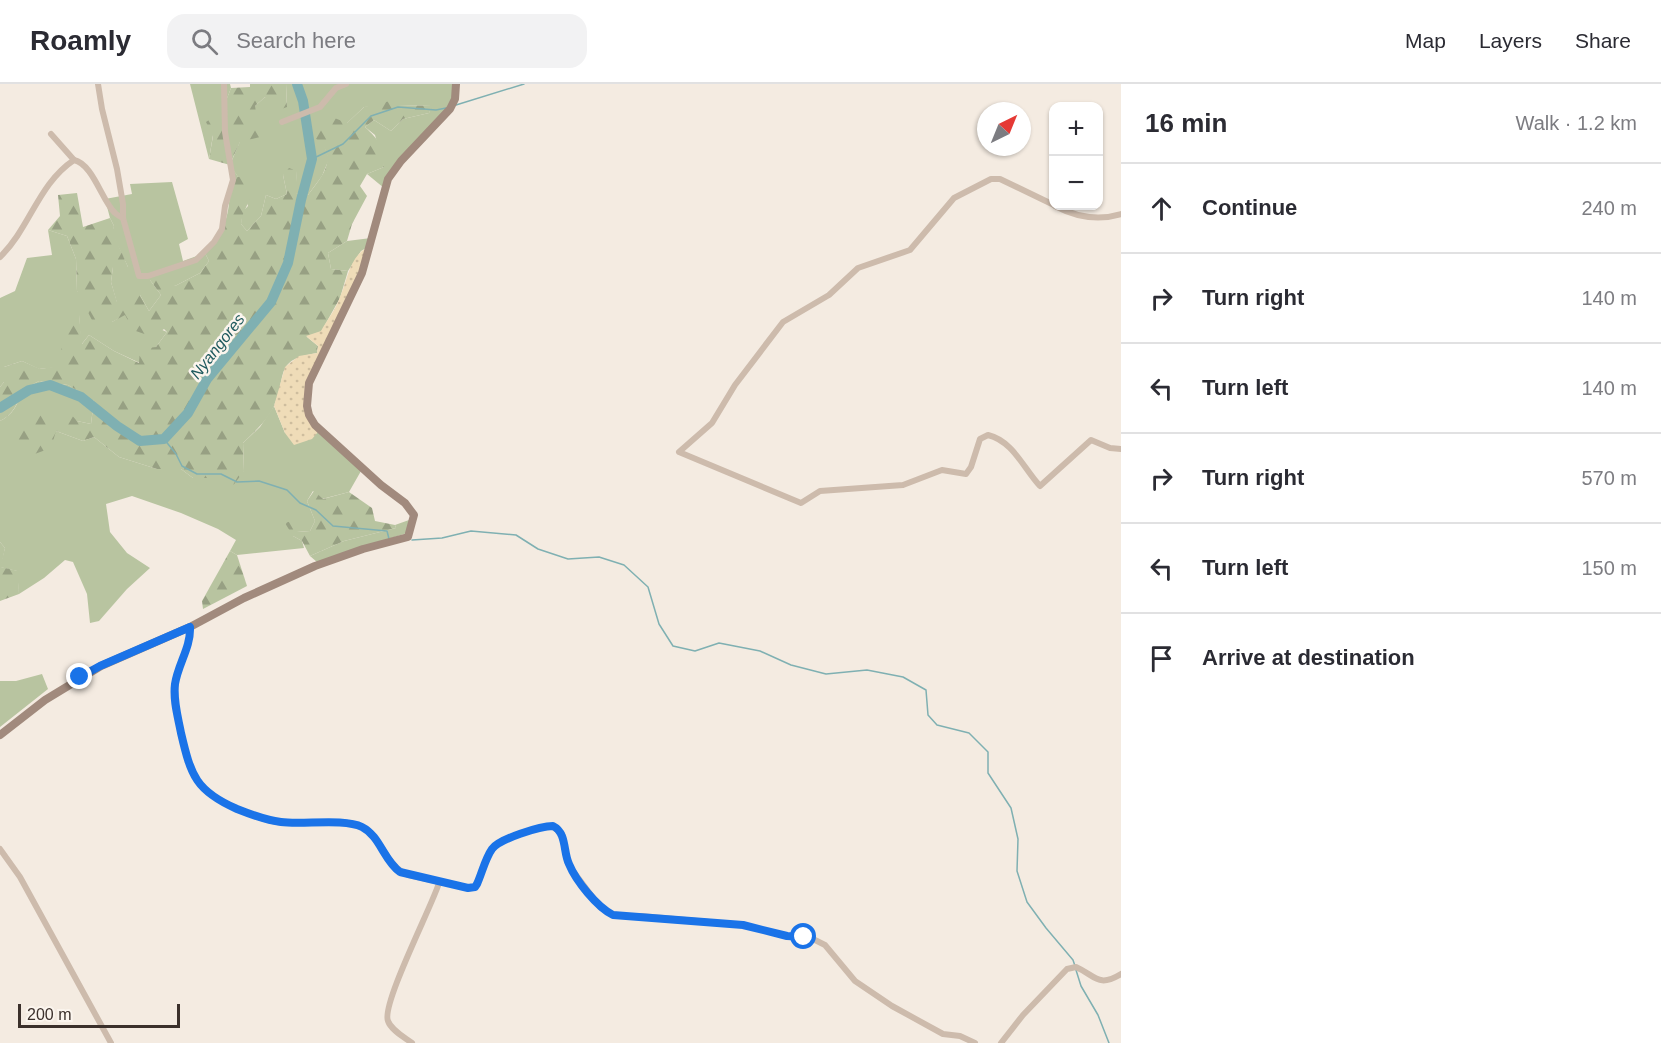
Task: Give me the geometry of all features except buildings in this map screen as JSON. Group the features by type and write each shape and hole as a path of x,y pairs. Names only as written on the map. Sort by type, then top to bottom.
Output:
{"street":[{"path":"98,84 117,169 123,218 140,277 166,271 196,260 214,242 222,229 225,206 233,180 225,132 225,84"},
{"path":"282,122 320,107 336,88 346,84"},
{"path":"0,735 45,700 100,666 190,627 244,598 315,566 363,549 408,537 414,515 411,510 315,426 309,415 306,396 312,377 362,273 388,179 401,161 450,109 455,99 456,84"},
{"path":"51,134 74,160 80,162 115,214 123,218"},
{"path":"0,258 48,184 59,171 74,160"},
{"path":"1049,203 1000,179 991,179 954,198 910,249 858,268 830,295 783,322 735,385 712,423 679,452 801,503 820,491 903,484 942,470 966,474 972,467 980,439 988,435 993,436 1011,450 1040,486 1091,440 1110,448 1121,448"},
{"path":"1064,210 1076,216 1102,218 1121,214"},
{"path":"190,627 190,639 176,677 176,709 189,766 201,787 221,802 271,821 357,825 370,833 396,869 408,875 468,888 475,887 496,845 526,832 553,826 562,834 568,863 573,871 600,907 609,913 620,916 743,925 787,936 811,938 825,945 855,981 884,1000 943,1034 960,1036 975,1043"},
{"path":"0,849 20,877 111,1043"},
{"path":"412,1043 389,1024 387,1014 404,964 440,883"},
{"path":"1001,1043 1036,1000 1067,969 1076,967 1099,981 1111,980 1121,974"}],"green space":[{"path":"190,84 230,84 231,88 213,135 209,159"},
{"path":"250,84 286,84 287,107 273,112 265,97 255,106 260,137 240,142 230,164 238,177 249,177 251,184 251,196 241,224 247,231 261,216 266,195 276,199 287,194 283,175 289,168 297,171 296,193 308,195 319,181 327,159 322,145 315,138 320,122 332,117 347,123 364,107 390,101 398,105 432,106 429,113 403,119 391,131 374,120 365,127 380,144 384,167 367,174 360,186 367,196 352,224 347,241 328,253 331,269 348,271 340,298 321,332 307,337 318,346 317,353 294,360 284,370 274,406 260,426 243,443 244,471 232,487 216,478 193,478 181,469 157,469 119,457 94,437 83,441 56,431 51,448 32,455 18,446 15,431 39,415 60,411 68,411 77,421 91,424 94,400 68,385 39,381 22,390 14,408 0,421 0,387 4,382 4,367 22,361 40,369 59,366 58,359 73,315 79,315 82,344 89,335 139,363 140,349 156,347 167,332 164,329 153,337 133,330 125,315 112,322 94,324 77,291 76,259 67,236 48,230 60,216 58,195 77,193 83,227 110,218 114,226 113,233 128,267 113,267 111,282 117,302 132,291 140,295 149,311 161,295 150,280 163,275 175,286 200,273 209,261 205,253 220,233 228,212 230,165 209,159 213,136 206,122 222,111 231,88 250,87"},
{"path":"286,84 453,84 454,98 384,188 367,174 384,167 375,135 365,127 374,120 391,131 403,119 429,113 431,106 364,107 324,145 329,159 322,176 308,195 295,193 297,171 283,175 287,194 276,199 266,195 261,216 247,231 241,224 242,212 248,206 238,177 230,165 255,106 265,97 287,107"},
{"path":"172,182 188,239 179,244 183,261 205,253 209,261 200,273 175,286 150,280 161,295 149,311 140,295 117,303 111,282 113,267 128,267 112,233 114,226 105,199 132,194 130,184"},
{"path":"48,230 67,236 76,259 77,291 112,322 125,314 167,332 140,363 114,351 89,335 81,345 79,315 60,367 39,369 22,361 4,367 4,382 0,387 0,298 15,291 27,258 52,255"},
{"path":"371,238 368,247 361,251 348,271 331,269 328,253 347,241"},
{"path":"39,381 68,385 94,399 91,424 77,421 56,431 83,441 94,437 119,457 157,469 181,469 193,478 216,478 244,471 243,443 260,427 274,406 285,433 318,432 361,471 349,492 322,499 313,491 307,501 315,521 310,531 297,532 293,536 302,541 304,548 237,555 230,551 236,540 218,529 181,513 132,496 106,504 110,532 127,553 150,568 127,589 99,621 90,623 87,594 73,562 65,560 44,578 19,594 17,571 0,567 5,548 0,542 0,421 14,408 22,390"},
{"path":"314,491 323,499 349,492 372,508 375,521 395,525 396,528 344,541 310,556 302,541 293,536 285,523 292,521 297,532 310,531 315,521 307,501"},
{"path":"409,520 407,533 317,562 310,556 344,541 396,528 395,525"},
{"path":"0,542 5,548 1,567 18,571 19,594 0,601"},
{"path":"230,551 237,555 247,586 203,609 202,601"},
{"path":"42,674 48,689 0,727 0,681 16,681"}],"sand":[{"path":"368,247 362,267 305,396 318,432 312,439 294,445 285,433 274,406 285,367 299,356 317,353 318,346 306,336 321,331 334,310 353,262"}],"waterway":[{"name":"Nyangores","path":"0,408 29,390 50,385 81,397 140,441 164,439 188,413 207,379 271,302 288,263 312,159 303,101 297,84"},
{"path":"456,105 524,84"},
{"path":"312,159 343,144 371,116 398,107 436,110 446,108"},
{"path":"164,439 182,466 197,474 221,474 237,482 259,481 287,490 300,503 316,510 333,526 387,531 389,539"},
{"path":"412,540 442,538 471,531 516,535 538,549 568,559 599,557 624,565 648,587 659,624 673,646 695,651 719,643 760,651 791,665 826,674 867,670 903,677 926,690 928,715 937,725 969,733 988,752 988,773 1011,808 1018,839 1017,871 1027,902 1073,960 1075,966"},
{"path":"1076,970 1081,986 1098,1015 1109,1043"}],"route":[{"path":"80,677 190,627 190,639 176,677 176,709 189,766 194,777 201,787 221,802 271,821 357,825 370,833 400,872 468,888 475,887 477,884 493,847 517,835 553,826 562,834 568,863 573,871 600,907 613,915 743,925 787,936 804,937"}]}
